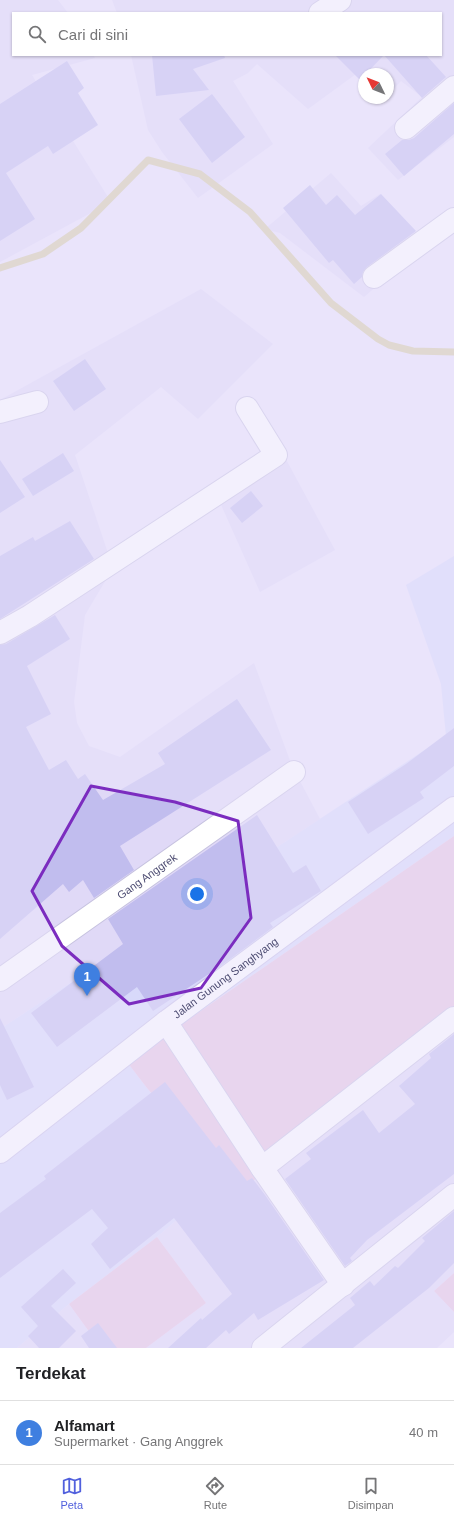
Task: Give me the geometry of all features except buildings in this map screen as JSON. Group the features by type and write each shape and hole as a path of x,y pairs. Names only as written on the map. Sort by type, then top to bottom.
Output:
{"street":[{"path":"322,12 340,0"},
{"path":"406,128 454,87"},
{"path":"374,277 454,219"},
{"path":"0,412 37,402"},
{"path":"0,633 30,616 276,455 247,408"},
{"name":"Gang Anggrek","path":"0,980 294,772"},
{"name":"Jalan Gunung Sanghyang","path":"0,1152 166,1022 454,808"},
{"path":"262,1168 454,1018"},
{"path":"166,1022 262,1168 343,1285"},
{"path":"263,1348 454,1196"}],"highlighted area":[{"path":"91,786 175,802 238,821 251,918 201,988 129,1004 62,946 32,891"}],"shaded area":[{"path":"0,0 58,0 67,12 12,12 12,56 94,56 95,58 32,75 111,202 0,262"},
{"path":"112,0 454,0 454,137 398,180 368,148 422,97 401,81 394,89 394,68 358,68 358,76 356,74 308,109 257,64 248,73 233,81 273,144 198,198 162,152 148,130 131,56 442,56 442,12 117,12"},
{"path":"331,173 361,206 380,194 426,244 364,297 280,233 265,229"},
{"path":"201,289 273,344 198,419 161,387 75,455 113,568 85,615 74,702 77,723 89,746 120,757 254,663 292,766 320,819 0,1029 0,400"},
{"path":"282,452 335,550 260,592 214,489"},
{"path":"454,556 454,836 127,1062 223,1180 157,1237 69,1304 17,1348 0,1348 0,1029 446,736 441,684 406,585"},
{"path":"454,836 454,1027 245,1187 177,1123 127,1062"},
{"path":"454,1027 454,1273 434,1291 454,1312 454,1332 437,1348 146,1348 206,1303 157,1237 223,1180 415,1055"},
{"path":"157,1237 206,1303 146,1348 101,1348 69,1304"},
{"path":"454,1273 454,1312 434,1291"},
{"path":"69,1304 101,1348 17,1348"}],"waterway":[{"path":"0,268 43,254 81,228 148,160 200,174 250,212 331,303 378,339 389,345 413,351 454,352"}],"place":[{"name":"Alfamart","path":"87,996"}]}
